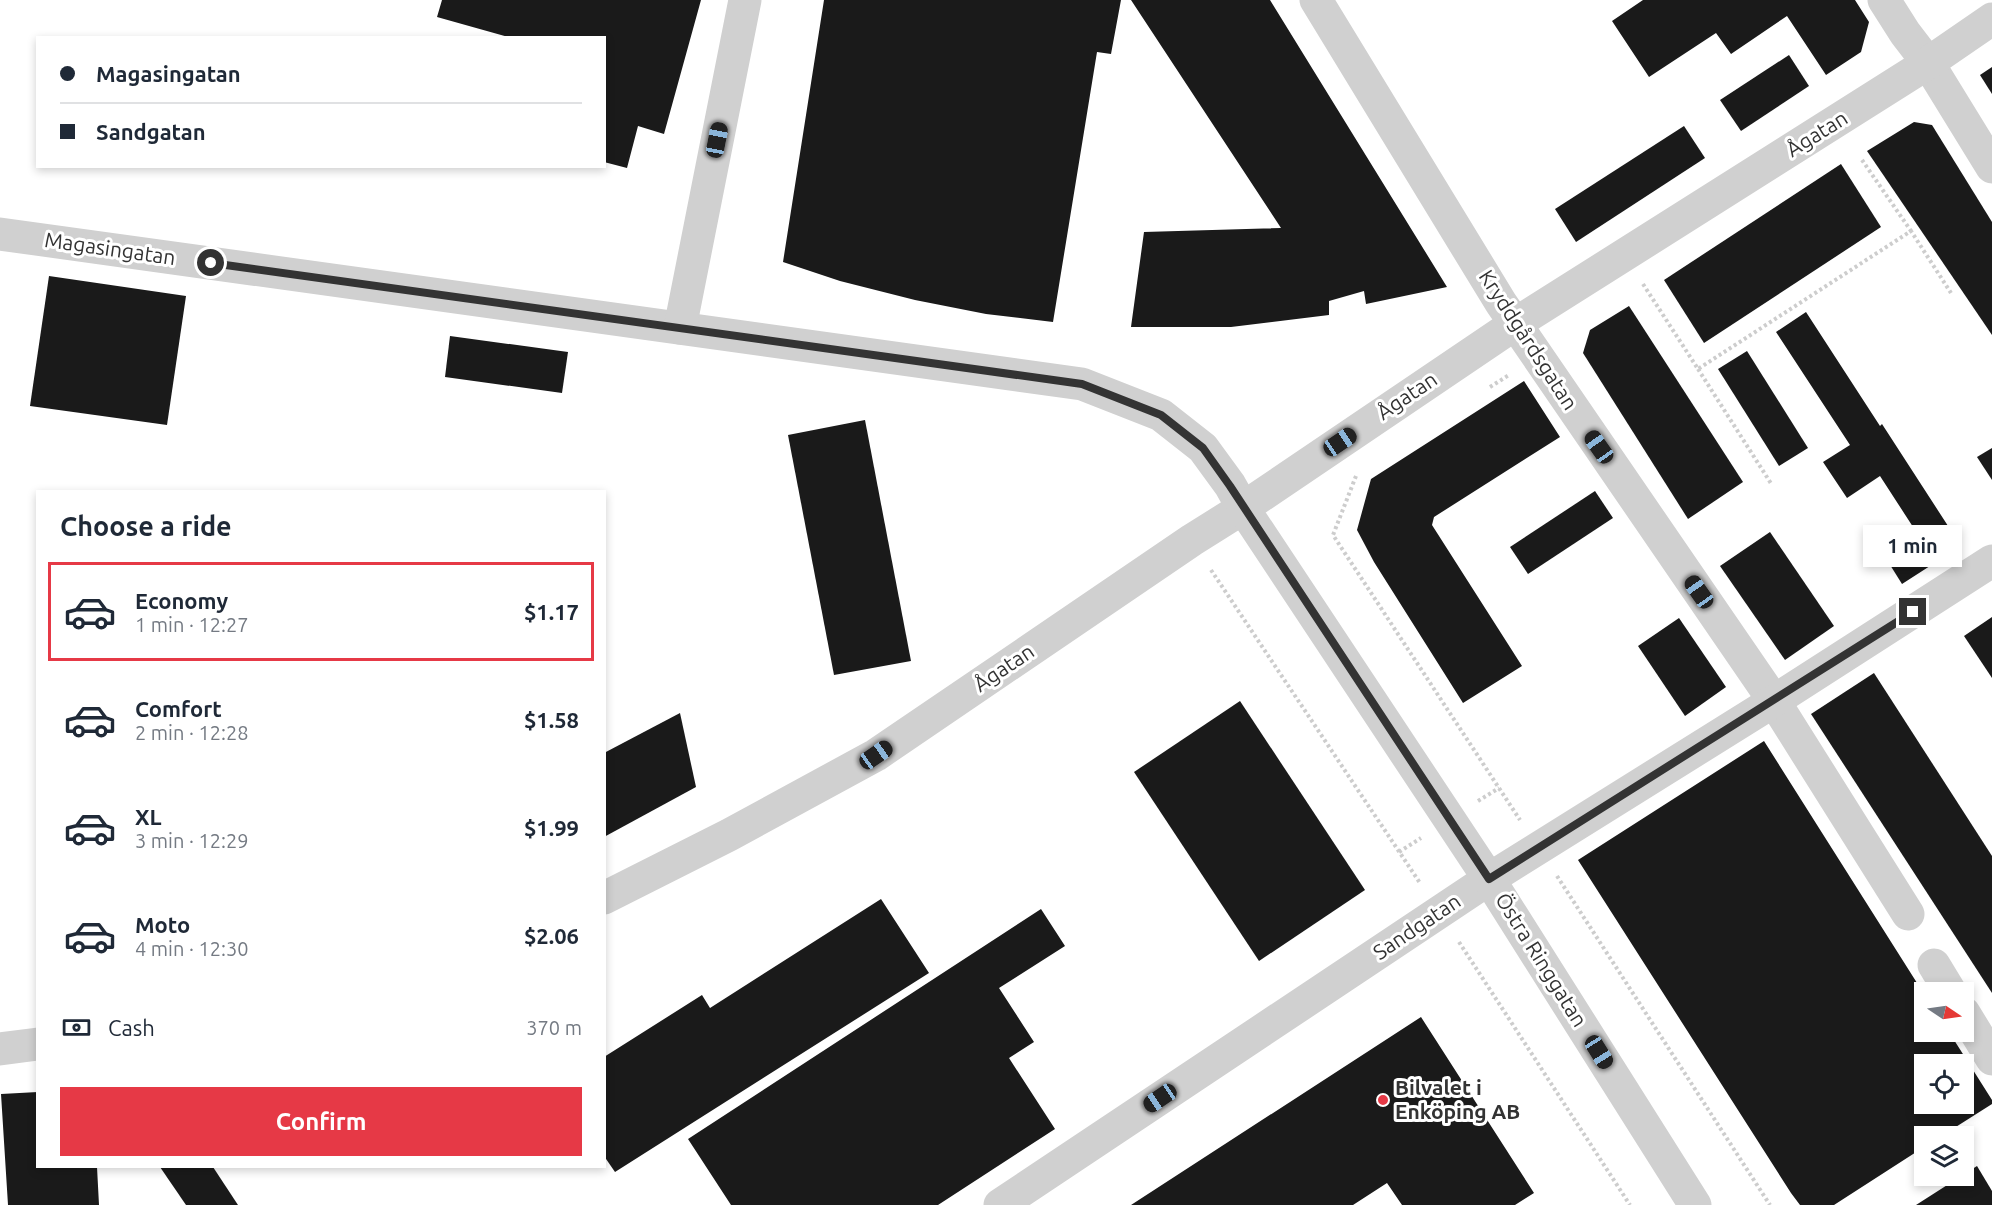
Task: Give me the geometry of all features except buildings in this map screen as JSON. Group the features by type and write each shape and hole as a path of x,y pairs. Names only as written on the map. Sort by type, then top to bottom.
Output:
{"street":[{"path":"680,328 745,0"},
{"name":"Kryddgårdsgatan","path":"1316,0 1515,324 1774,701 1908,914"},
{"path":"1884,0 1905,33 1929,63 1992,167"},
{"name":"Ågatan","path":"606,897 729,835 876,755 1515,324 1929,63 1992,19"},
{"name":"Magasingatan","path":"0,234 1082,384 1161,415 1203,448 1243,508"},
{"name":"Östra Ringgatan","path":"1243,508 1489,879 1695,1205"},
{"name":"Sandgatan","path":"1000,1205 1489,879 1774,701 1992,561"},
{"path":"1934,965 1944,982"},
{"path":"1974,1029 1992,1059"},
{"path":"0,1049 36,1044"}],"path":[{"path":"1862,160 1951,293"},
{"path":"1698,369 1911,231"},
{"path":"1642,283 1772,485"},
{"path":"1489,388 1537,356"},
{"path":"1366,470 1356,477 1333,535 1770,1205"},
{"path":"1192,540 1440,913 1630,1205"}],"place":[{"name":"Bilvalet i Enköping AB","path":"1383,1100"}],"route":[{"path":"211,263 1082,384 1161,415 1203,448 1230,486 1489,879 1913,612"}]}
